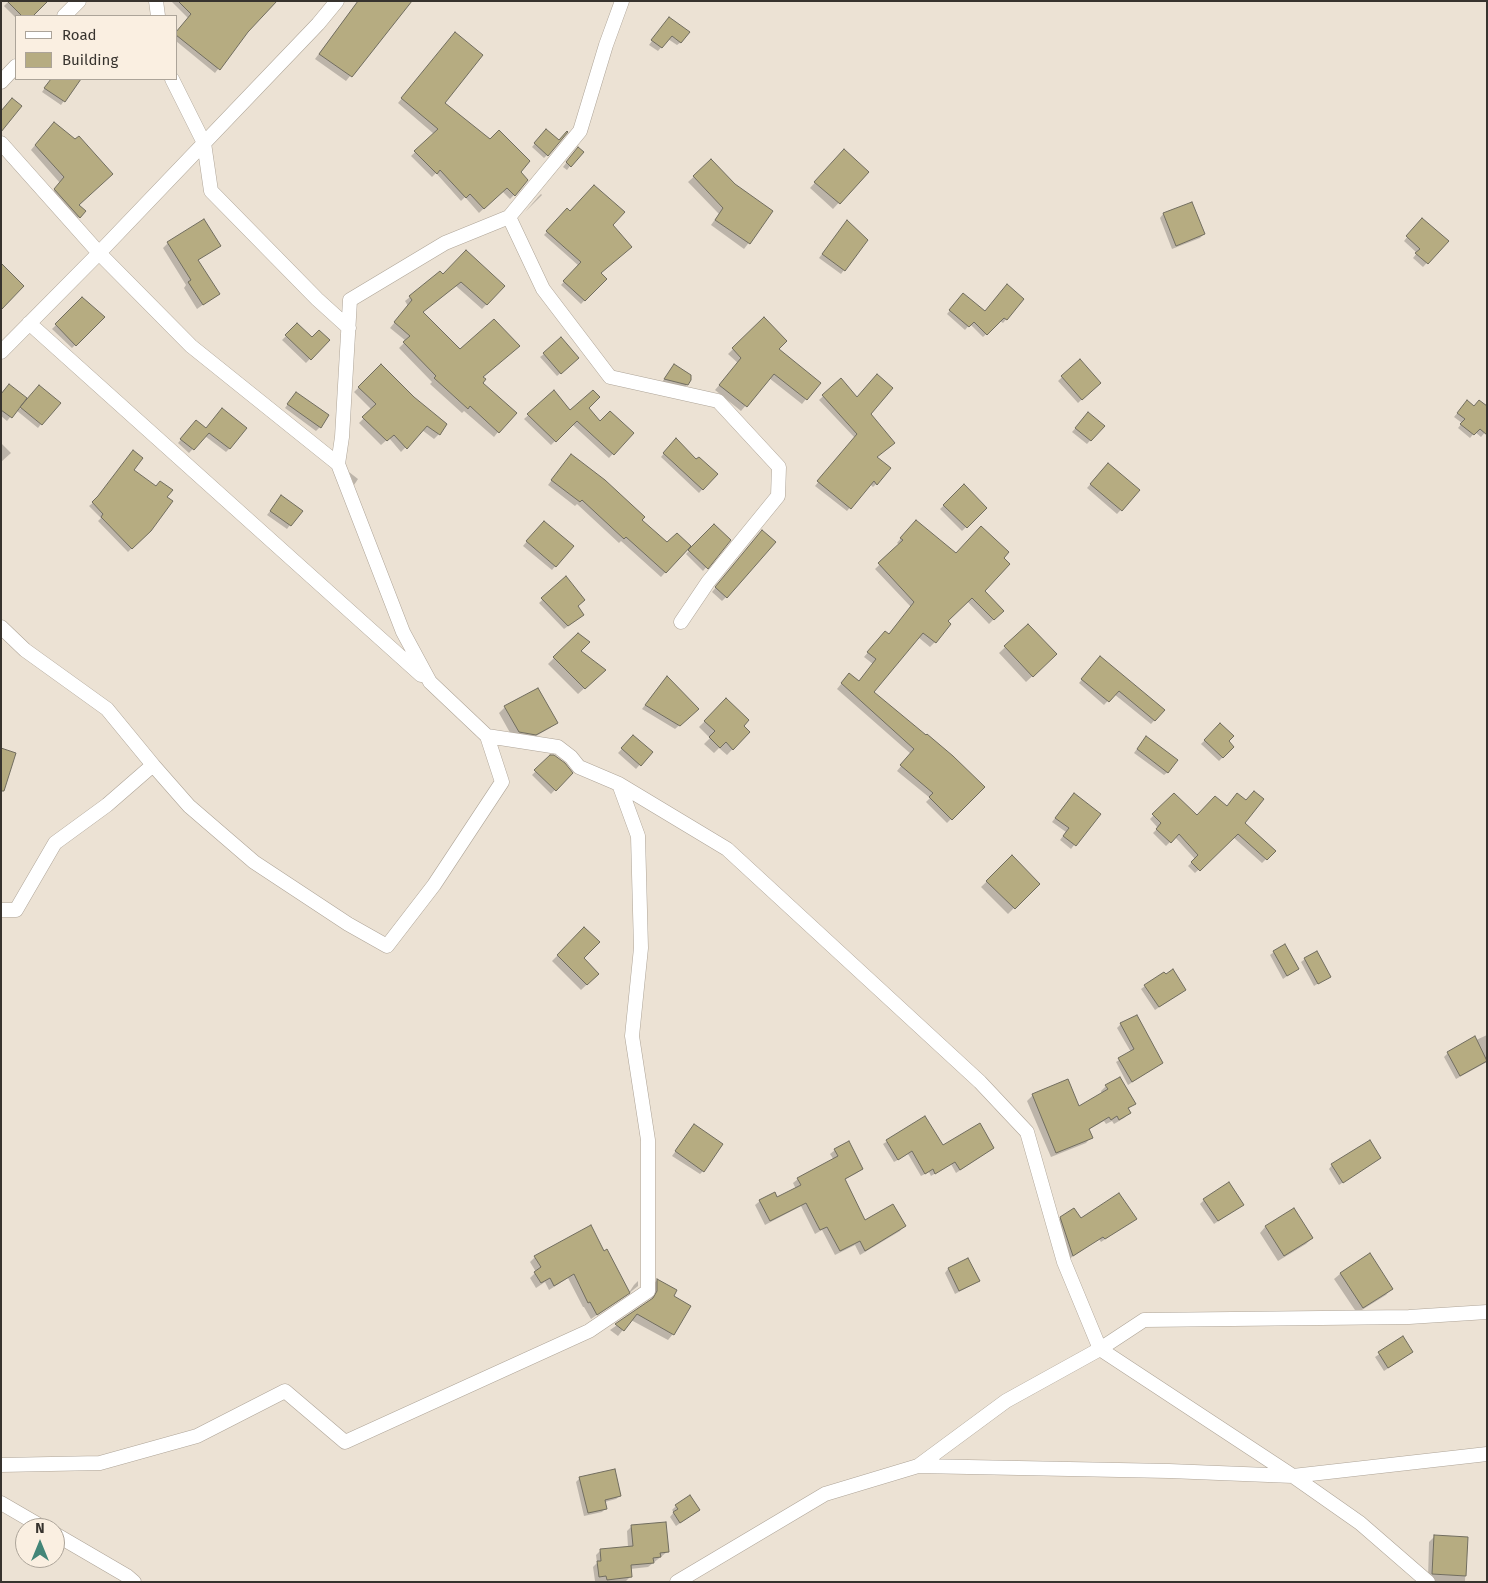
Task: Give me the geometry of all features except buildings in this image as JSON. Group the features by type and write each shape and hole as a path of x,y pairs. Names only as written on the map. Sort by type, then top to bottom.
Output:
{"street":[{"path":"65,15 79,1"},
{"path":"156,1 158,15"},
{"path":"1,352 318,24 337,1"},
{"path":"430,682 403,632 338,464 342,437 350,300 445,243 509,216 580,132 606,45 622,1"},
{"path":"1,82 15,67"},
{"path":"172,80 204,143 211,191 348,328"},
{"path":"1,143 98,253 191,346 338,464"},
{"path":"509,216 543,289 610,376 718,401 779,467 778,496 708,582 682,622"},
{"path":"1,627 24,650 107,709 188,806 254,862 348,924 387,946 434,885 502,782 487,736 430,682 29,323"},
{"path":"487,736 558,747 571,757 579,767 619,784 727,849 980,1082 1027,1132 1064,1262 1100,1349 1293,1476 1360,1523 1428,1582"},
{"path":"1,910 16,910 55,843 108,805 153,766"},
{"path":"1,1465 100,1463 197,1436 285,1391 345,1442 589,1330 648,1291 648,1140 632,1036 641,948 638,836 619,784"},
{"path":"918,1466 1006,1401 1100,1349 1144,1320 1409,1317 1487,1312"},
{"path":"677,1582 825,1494 918,1466 1169,1470 1293,1476 1487,1454"},
{"path":"1,1503 27,1518"},
{"path":"65,1540 134,1582"}]}
